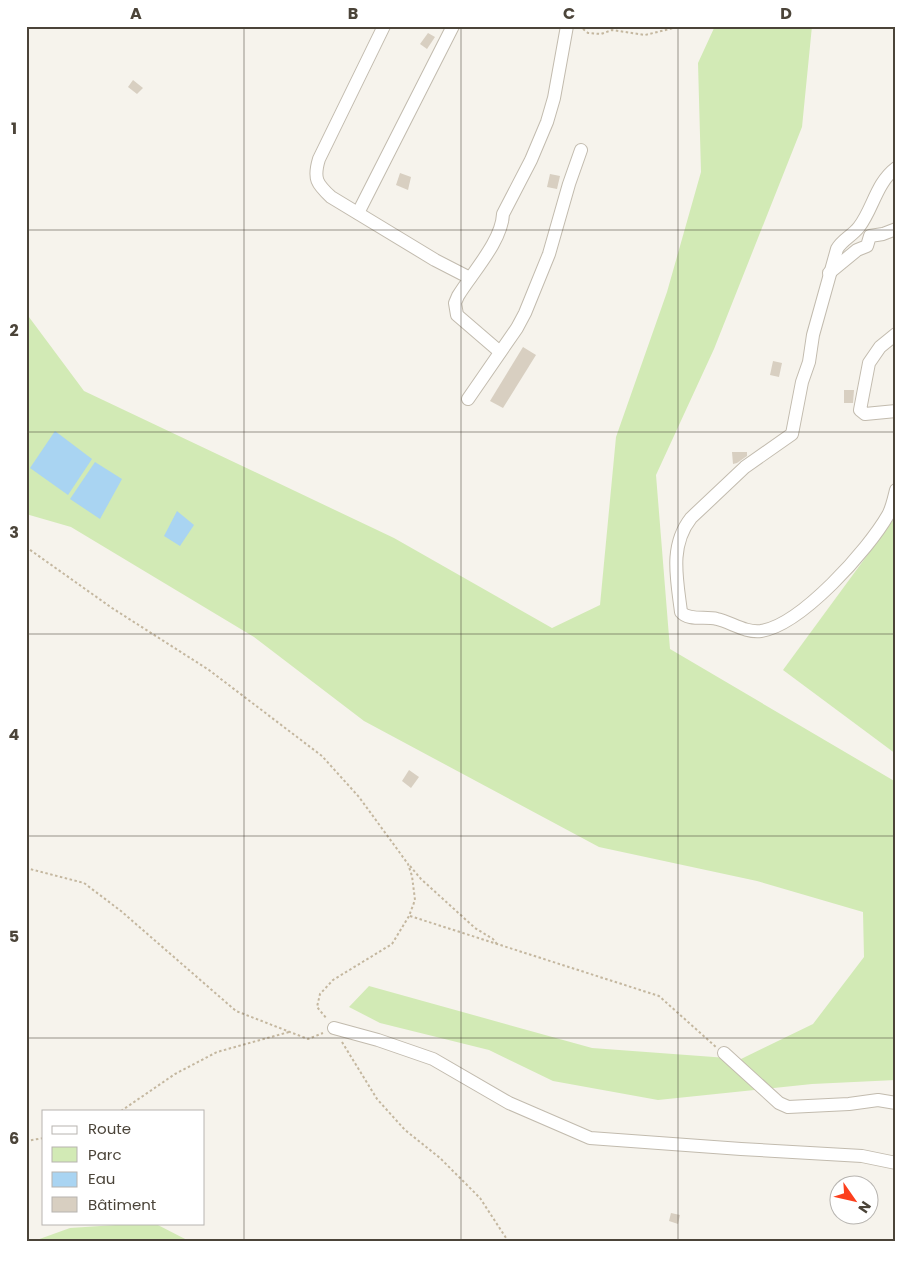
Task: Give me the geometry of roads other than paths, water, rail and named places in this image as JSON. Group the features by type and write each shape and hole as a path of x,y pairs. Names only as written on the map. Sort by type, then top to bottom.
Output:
{"street":[{"path":"384,26 319,159 316,169 319,185 331,197 435,260 470,278"},
{"path":"358,213 453,26"},
{"path":"500,352 457,315 455,303 503,223 503,214 531,160 547,122 554,98 566,26"},
{"path":"468,399 517,328 539,281 581,150"},
{"path":"896,168 886,178 875,195 858,229 840,244 829,273 813,335 809,362 802,382 792,434 745,467 691,518 684,527 678,545 675,566 681,612 688,617 717,619 747,630 760,631 778,625 794,616 842,575 865,549 889,514 896,490"},
{"path":"829,273 857,250 867,246 870,236 896,229"},
{"path":"895,335 880,347 869,363 860,410 865,414 896,411"},
{"path":"334,1028 378,1040 433,1059 509,1103 590,1138 862,1156 896,1163"},
{"path":"724,1053 779,1104 788,1107 849,1104 878,1100 896,1103"}],"water":[{"path":"55,431 92,459 68,495 30,468"},
{"path":"95,462 122,479 100,519 70,499"},
{"path":"177,511 194,525 180,546 164,536"}]}
